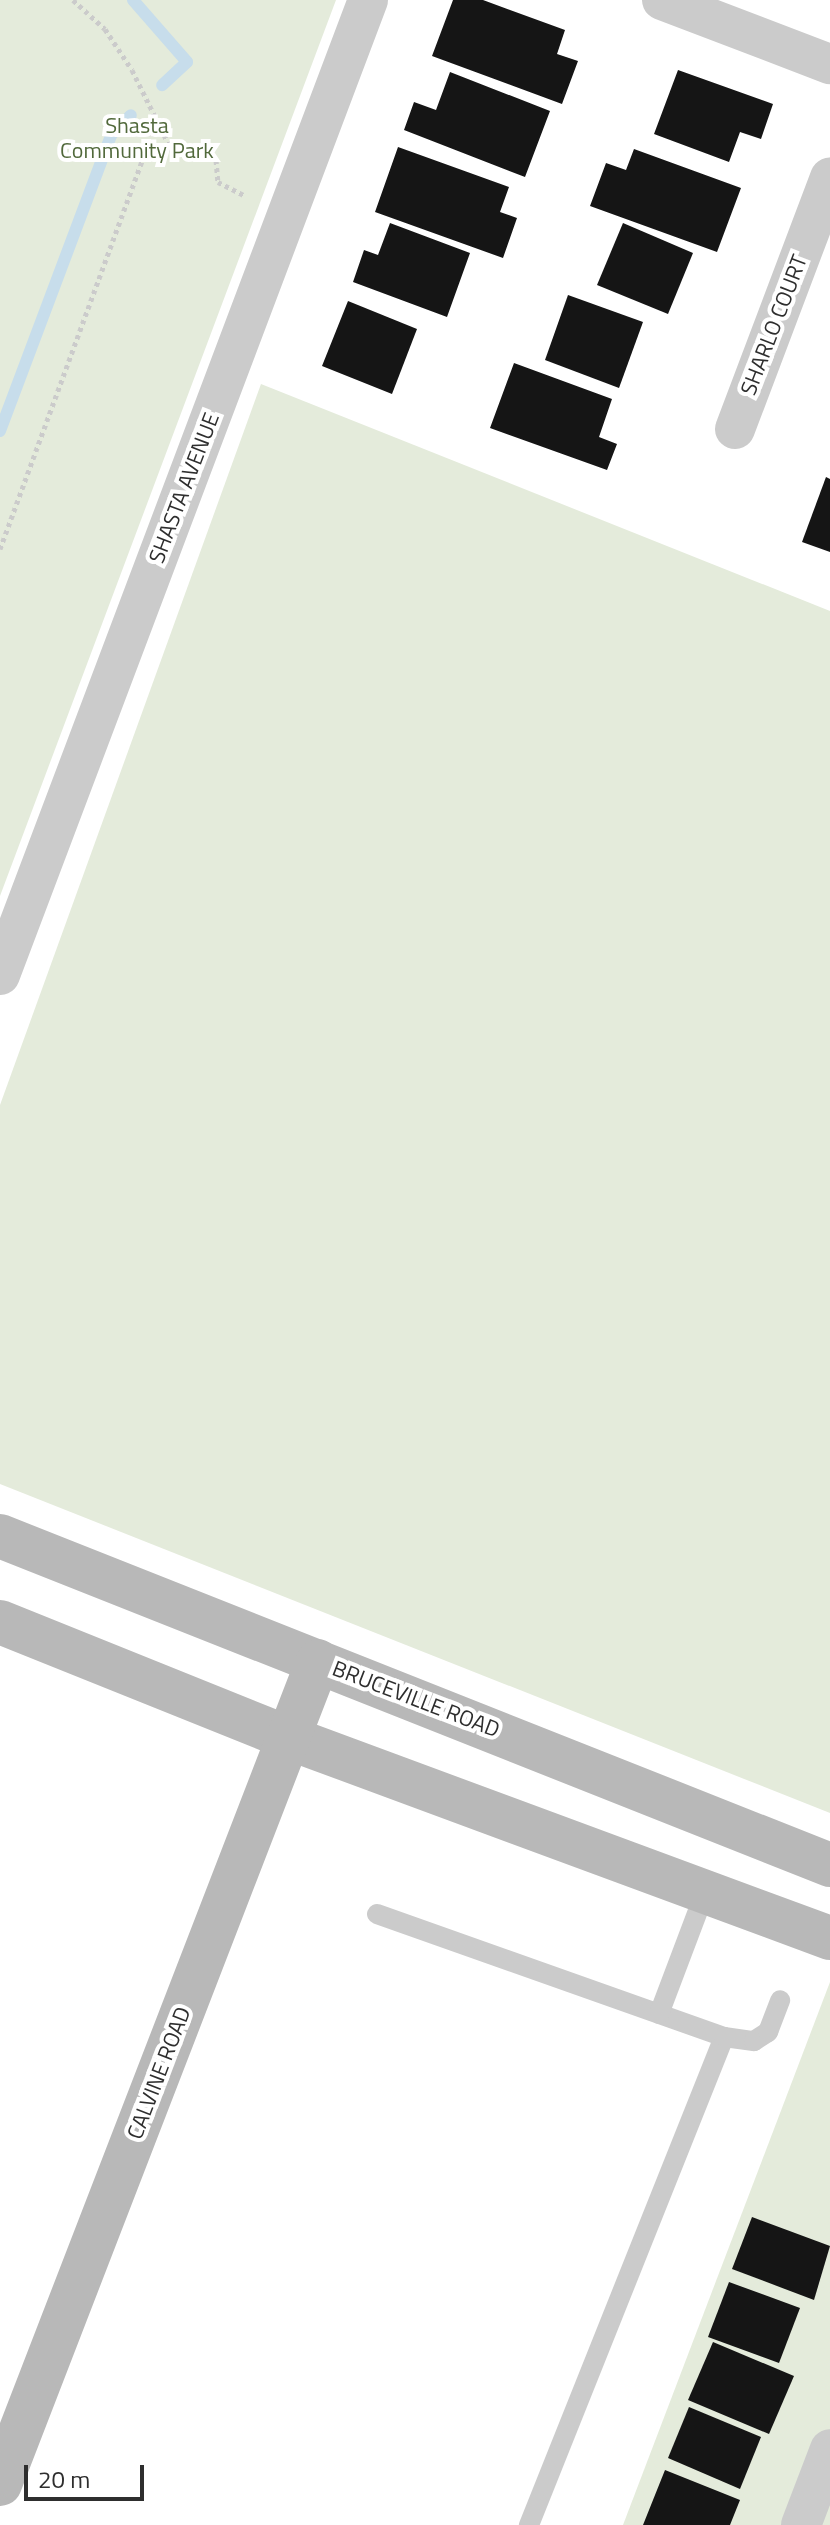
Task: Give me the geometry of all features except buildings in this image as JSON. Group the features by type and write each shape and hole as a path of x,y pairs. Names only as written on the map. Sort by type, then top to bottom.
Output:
{"main road":[{"name":"BRUCEVILLE ROAD","path":"0,1536 830,1865"},
{"path":"0,1622 289,1738 830,1938"},
{"name":"CALVINE ROAD","path":"0,2484 318,1661"}],"street":[{"name":"SHASTA AVENUE","path":"0,975 368,0"},
{"path":"662,0 830,64"},
{"name":"SHARLO COURT","path":"735,429 830,177"},
{"path":"801,2525 830,2449"}],"lane":[{"path":"659,2014 705,1892"},
{"path":"377,1914 724,2037 754,2041 768,2032 780,2000"},
{"path":"529,2525 724,2037"}],"path":[{"path":"73,0 105,29 173,153 195,152 216,160 218,182 246,196"},
{"path":"0,549 157,120"}],"green space":[{"name":"Shasta Community Park","path":"0,0 336,0 0,896"},
{"path":"261,384 830,611 830,1813 0,1484 0,1105"},
{"path":"830,1982 830,2525 623,2525"}],"waterway":[{"path":"133,0 187,62 162,85"},
{"path":"0,431 111,135 131,115"}]}
